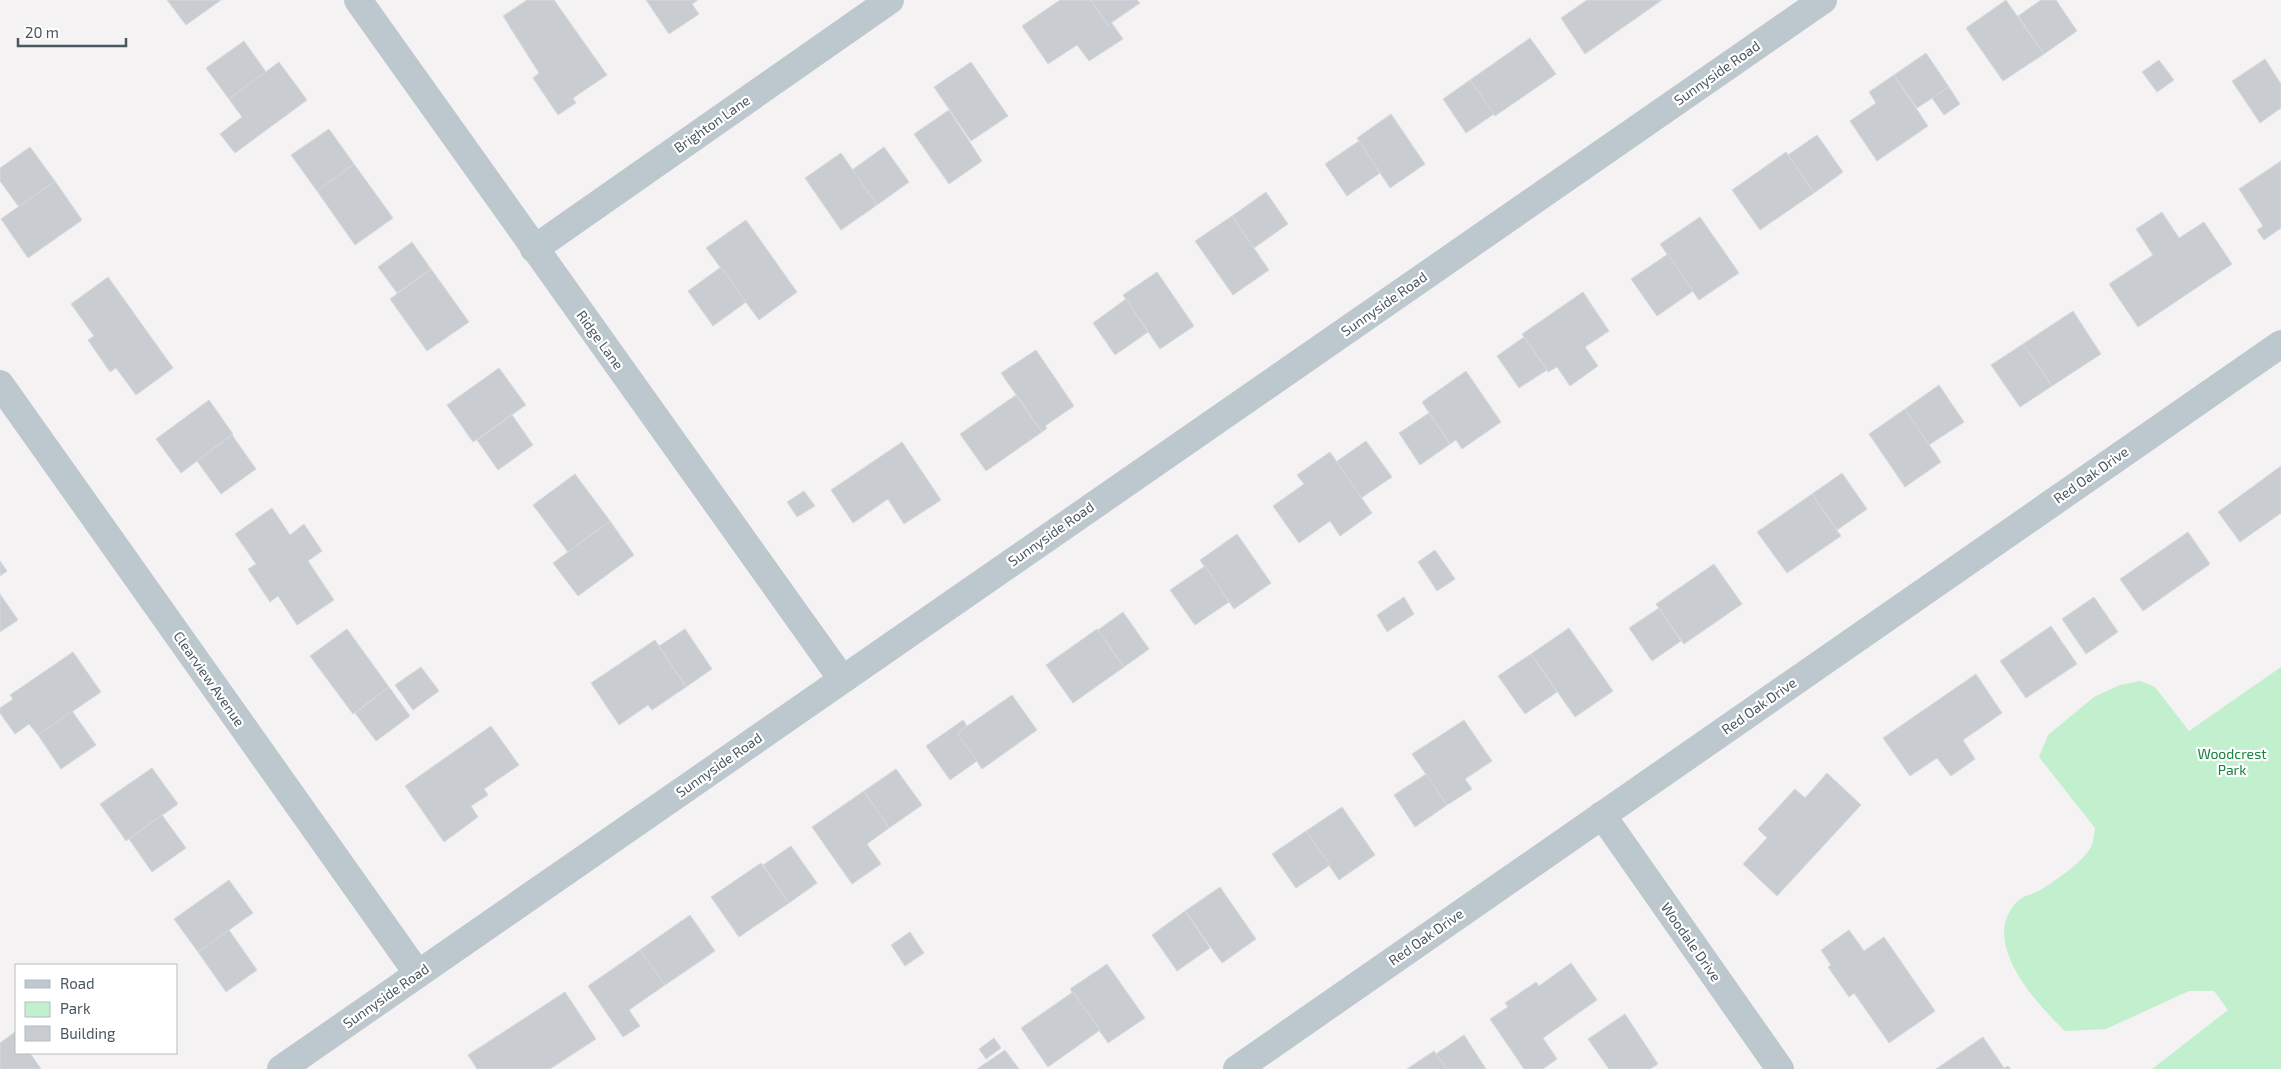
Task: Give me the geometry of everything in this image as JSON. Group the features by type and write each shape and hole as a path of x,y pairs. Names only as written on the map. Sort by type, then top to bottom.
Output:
{"street":[{"name":"Ridge Lane","path":"358,0 842,679"},
{"name":"Brighton Lane","path":"534,249 890,0"},
{"name":"Sunnyside Road","path":"281,1069 1823,0"},
{"name":"Red Oak Drive","path":"1237,1069 2281,344"},
{"name":"Clearview Avenue","path":"0,384 418,974"},
{"name":"Woodale Drive","path":"1602,815 1780,1069"}],"green space":[{"name":"Woodcrest Park","path":"2281,667 2281,1069 2152,1069 2228,1010 2214,991 2189,991 2106,1029 2065,1031 2040,1005 2016,971 2007,952 2004,934 2007,917 2018,901 2042,889 2074,866 2089,850 2093,840 2095,828 2039,757 2048,735 2094,697 2120,685 2140,681 2155,687 2189,731"}],"building":[{"path":"167,0 221,0 186,25"},
{"path":"527,0 554,0 607,75 573,98 576,103 558,115 533,78 539,73 503,16"},
{"path":"646,0 698,0 692,4 699,14 669,34"},
{"path":"1060,0 1091,0 1108,25 1111,22 1123,39 1089,61 1077,45 1048,64 1022,26"},
{"path":"1091,0 1137,0 1140,3 1108,25"},
{"path":"1587,0 1662,0 1585,54 1561,18"},
{"path":"2006,0 2044,54 2003,81 1966,28"},
{"path":"2041,0 2056,0 2077,31 2044,54 2018,16"},
{"path":"1530,38 1556,74 1495,116 1470,80"},
{"path":"244,41 266,72 229,99 206,68"},
{"path":"1926,53 1949,87 1917,108 1894,75"},
{"path":"2265,59 2281,84 2281,108 2260,123 2232,81"},
{"path":"2159,60 2174,80 2157,92 2142,72"},
{"path":"279,62 307,100 235,153 220,134 242,117 229,99"},
{"path":"971,62 1008,116 971,141 934,87"},
{"path":"1894,75 1928,126 1877,161 1850,121 1876,103 1869,92"},
{"path":"1470,80 1494,114 1466,133 1443,99"},
{"path":"1949,87 1960,104 1944,115 1932,98"},
{"path":"949,110 982,161 949,184 914,134"},
{"path":"1391,114 1425,164 1390,188 1357,138"},
{"path":"329,129 354,164 317,191 291,155"},
{"path":"1817,135 1843,172 1814,193 1788,155"},
{"path":"1359,141 1380,173 1347,196 1325,164"},
{"path":"30,147 55,181 19,207 0,181 0,168"},
{"path":"884,147 909,182 877,205 852,170"},
{"path":"1786,152 1814,193 1760,230 1732,190"},
{"path":"841,153 877,205 841,230 805,178"},
{"path":"2281,161 2281,228 2264,240 2257,230 2263,226 2239,189"},
{"path":"354,164 393,218 355,245 317,191"},
{"path":"55,181 82,220 28,258 1,219"},
{"path":"1266,192 1288,224 1254,248 1232,216"},
{"path":"2162,212 2179,238 2204,222 2232,264 2138,327 2109,284 2153,255 2136,229"},
{"path":"1232,216 1269,270 1233,295 1195,241"},
{"path":"1700,217 1739,273 1699,300 1660,244"},
{"path":"746,220 797,292 759,320 706,248"},
{"path":"412,242 431,269 397,293 378,267"},
{"path":"1668,254 1693,291 1657,316 1631,279"},
{"path":"721,267 746,302 713,326 688,291"},
{"path":"431,269 469,322 427,351 390,299"},
{"path":"1157,272 1194,326 1160,349 1123,295"},
{"path":"108,277 173,368 136,395 116,368 110,372 88,340 94,336 71,304"},
{"path":"1583,292 1609,331 1585,347 1598,366 1570,386 1557,367 1548,372 1522,334"},
{"path":"1126,299 1148,332 1115,355 1093,323"},
{"path":"2073,311 2101,354 2052,386 2023,344"},
{"path":"1524,337 1547,370 1519,388 1497,356"},
{"path":"2023,344 2052,386 2020,407 1991,365"},
{"path":"1036,350 1074,406 1045,426 1047,428 1042,432 1001,373"},
{"path":"499,368 526,405 473,442 447,405"},
{"path":"1466,371 1501,422 1462,449 1456,440 1450,444 1422,402"},
{"path":"1939,385 1964,422 1929,445 1905,409"},
{"path":"1016,395 1042,432 986,471 960,434"},
{"path":"209,400 233,434 181,473 156,439"},
{"path":"1905,409 1941,462 1905,487 1869,434"},
{"path":"1429,413 1450,444 1420,465 1399,433"},
{"path":"512,415 533,445 498,470 477,440"},
{"path":"232,435 256,469 221,494 197,461"},
{"path":"1366,441 1392,477 1361,498 1336,462"},
{"path":"902,442 941,500 904,524 888,499 853,523 831,490"},
{"path":"1330,452 1372,513 1340,536 1330,521 1299,543 1273,506 1304,484 1297,475"},
{"path":"2281,466 2281,513 2240,542 2218,512"},
{"path":"1842,473 1867,509 1837,530 1812,494"},
{"path":"575,474 610,521 568,552 533,505"},
{"path":"804,491 815,506 797,517 787,502"},
{"path":"1812,494 1841,536 1787,573 1757,532"},
{"path":"272,508 290,535 304,524 322,551 308,561 334,600 297,625 278,596 270,602 248,569 256,564 235,534"},
{"path":"610,521 634,555 578,596 553,563"},
{"path":"2188,532 2210,564 2143,611 2120,579"},
{"path":"1237,534 1271,583 1234,609 1200,560"},
{"path":"1435,550 1455,579 1437,591 1418,562"},
{"path":"0,561 7,571 0,576"},
{"path":"1714,564 1742,604 1684,644 1656,604"},
{"path":"1205,566 1229,602 1195,625 1170,590"},
{"path":"0,594 18,620 0,632"},
{"path":"1404,597 1414,614 1387,632 1377,615"},
{"path":"2094,597 2118,632 2086,654 2062,619"},
{"path":"1659,608 1681,641 1652,661 1629,628"},
{"path":"1123,612 1149,649 1124,667 1098,630"},
{"path":"2051,626 2077,664 2026,698 2000,661"},
{"path":"1569,628 1613,691 1575,717 1531,654"},
{"path":"347,629 389,687 353,714 310,656"},
{"path":"685,629 712,669 686,687 659,646"},
{"path":"1097,629 1124,667 1073,703 1046,665"},
{"path":"655,640 686,687 652,710 648,705 619,725 591,683"},
{"path":"73,652 101,692 38,735 29,724 15,734 0,713 0,708 13,699 10,695"},
{"path":"1531,654 1557,692 1525,714 1498,676"},
{"path":"421,667 439,691 413,710 395,685"},
{"path":"1976,674 2002,713 1963,740 1975,759 1951,776 1937,758 1910,776 1883,738"},
{"path":"389,687 410,716 376,741 355,713"},
{"path":"1012,695 1037,730 982,769 957,733"},
{"path":"72,711 96,745 61,769 38,735"},
{"path":"963,720 967,726 957,733 977,761 950,780 926,746"},
{"path":"1464,720 1492,761 1465,779 1472,789 1447,805 1412,754"},
{"path":"491,726 519,765 484,789 488,795 471,806 478,817 444,842 405,786"},
{"path":"152,768 178,804 126,841 100,804"},
{"path":"896,769 922,805 889,828 864,791"},
{"path":"1827,773 1861,805 1777,896 1743,864 1767,838 1758,829 1795,789 1805,798"},
{"path":"1426,774 1447,805 1415,827 1394,795"},
{"path":"864,791 889,828 867,844 881,864 852,884 812,827"},
{"path":"1342,807 1375,855 1339,880 1306,831"},
{"path":"162,815 186,848 152,872 129,839"},
{"path":"1306,831 1330,865 1296,888 1272,854"},
{"path":"791,846 817,883 789,903 763,865"},
{"path":"761,863 789,903 739,937 711,897"},
{"path":"229,880 253,913 198,952 174,919"},
{"path":"1220,887 1256,939 1222,963 1185,911"},
{"path":"1185,911 1210,948 1177,971 1152,935"},
{"path":"690,915 715,951 665,985 640,950"},
{"path":"229,930 257,970 226,992 198,952"},
{"path":"1849,930 1864,951 1884,937 1935,1011 1889,1043 1854,993 1849,997 1828,967 1831,965 1821,950"},
{"path":"910,932 924,953 905,966 891,945"},
{"path":"640,950 665,985 629,1010 640,1026 623,1037 588,986"},
{"path":"1571,963 1597,1000 1543,1038 1557,1059 1543,1069 1524,1069 1490,1019 1508,1007 1505,1003 1536,982 1539,986"},
{"path":"1107,964 1145,1018 1108,1043 1070,989"},
{"path":"565,992 596,1039 550,1069 477,1069 468,1055"},
{"path":"1073,992 1100,1030 1048,1067 1021,1028"},
{"path":"1625,1014 1658,1064 1650,1069 1609,1069 1588,1039"},
{"path":"15,1032 15,1054 31,1054 41,1069 0,1069 0,1043"},
{"path":"1464,1035 1486,1069 1447,1069 1436,1054"},
{"path":"1983,1037 2004,1068 2008,1066 2011,1069 1936,1069"},
{"path":"994,1038 1001,1048 986,1059 979,1049"},
{"path":"1005,1050 1019,1069 977,1069"},
{"path":"1434,1051 1447,1069 1407,1069"}]}
